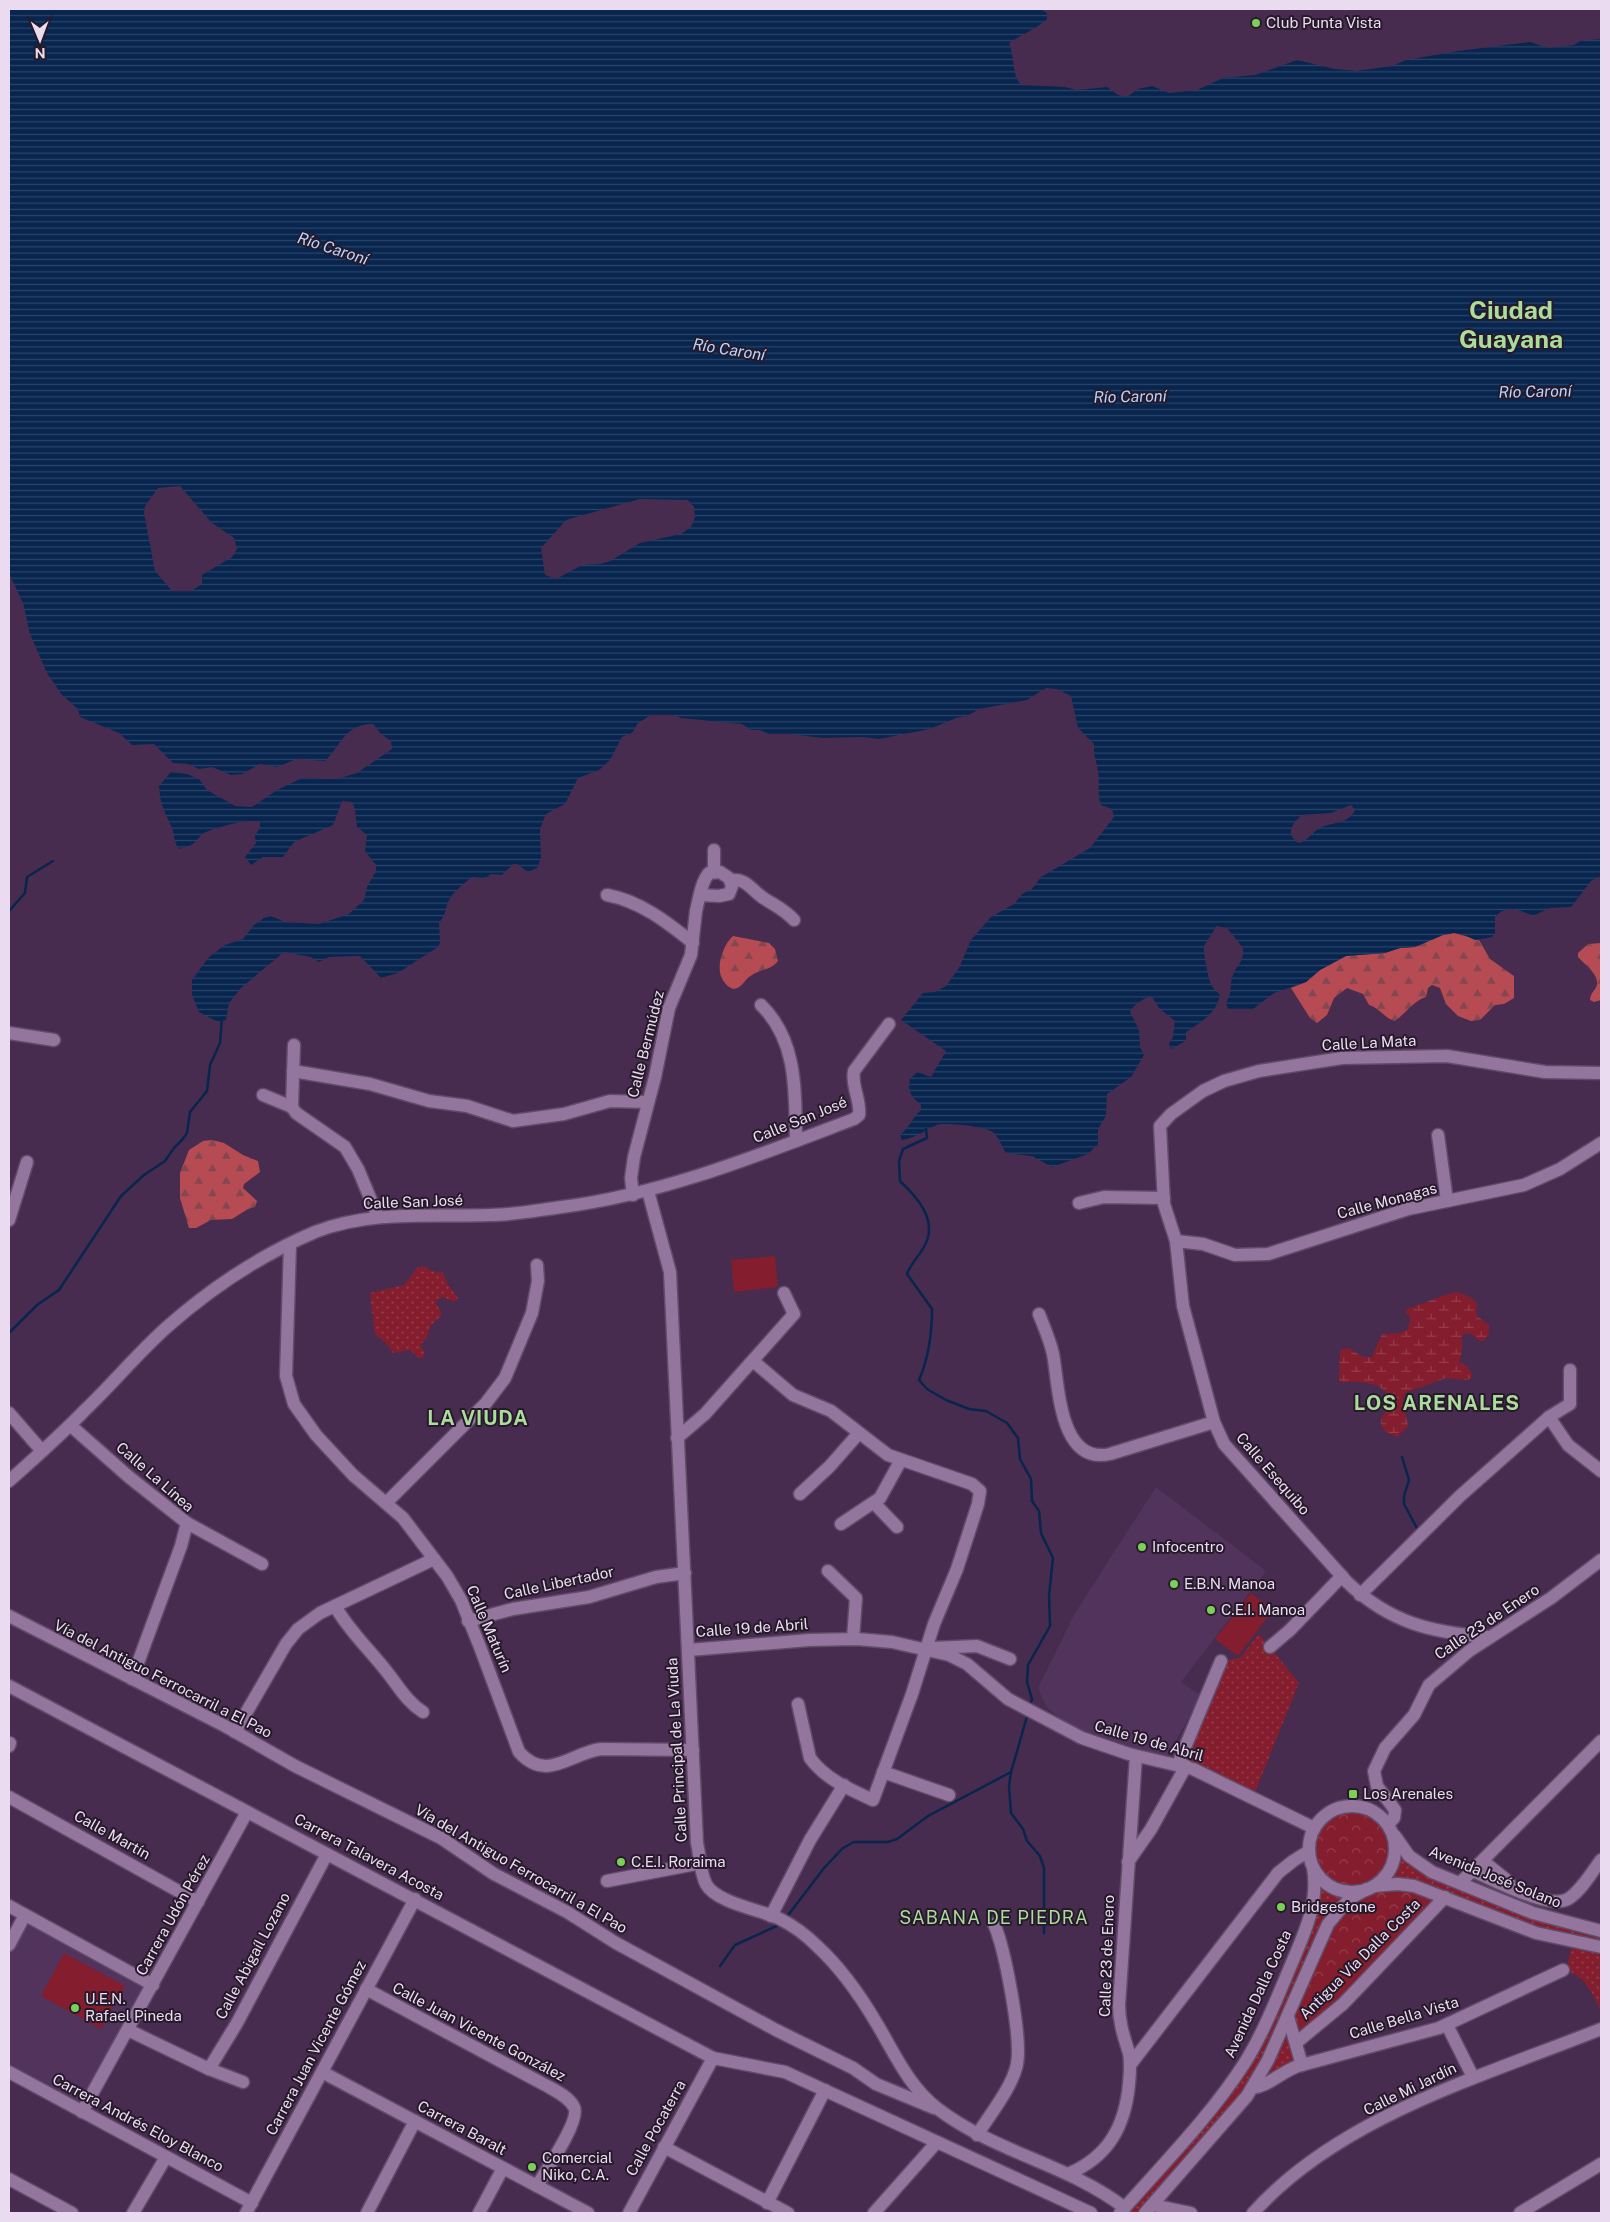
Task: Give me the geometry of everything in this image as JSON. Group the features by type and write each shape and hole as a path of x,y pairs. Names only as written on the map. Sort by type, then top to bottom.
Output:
{"street":[{"name":"Calle Bermúdez","path":"633,1195 631,1170 670,1008 689,963 700,895 711,873 714,850"},
{"path":"700,895 725,896 731,891 731,881 726,874 711,873"},
{"path":"731,881 743,882 764,899 779,905 794,920"},
{"path":"607,894 627,899 641,906 693,943"},
{"path":"761,1005 778,1025 791,1063 796,1091 796,1141"},
{"name":"Calle San José","path":"9,1481 70,1425 119,1373 183,1313 225,1281 290,1245 318,1231 362,1218 500,1215 595,1203 648,1191 796,1141 854,1119 859,1115 860,1109 854,1082 854,1071 889,1024"},
{"path":"9,1033 54,1040"},
{"path":"292,1107 294,1045"},
{"name":"Calle La Mata","path":"1159,1130 1162,1122 1171,1114 1203,1091 1224,1081 1259,1072 1342,1058 1447,1056 1545,1072 1601,1073"},
{"path":"293,1076 370,1084 429,1101 467,1106 513,1121 564,1114 610,1102 648,1102"},
{"path":"293,1076 301,1107 314,1124"},
{"path":"263,1095 292,1107 296,1112 345,1147 358,1169 378,1217"},
{"name":"Calle Esequibo","path":"1159,1130 1164,1170 1164,1198 1176,1241 1183,1306 1214,1422 1224,1444 1360,1595 1406,1623 1455,1634 1490,1637"},
{"path":"1438,1135 1447,1201"},
{"name":"Calle Monagas","path":"1176,1241 1203,1244 1235,1255 1268,1254 1393,1213 1532,1183 1601,1145"},
{"path":"9,1220 27,1162"},
{"name":"Calle Principal de La Viuda","path":"648,1191 670,1272 698,1843 706,1884 722,1896 775,1917 794,1928 818,1946 847,1979 876,2022 907,2077 937,2108 977,2135 1107,2194 1122,2210"},
{"path":"1079,1203 1104,1197 1164,1198"},
{"name":"Calle Maturín","path":"290,1245 286,1376 294,1404 316,1435 353,1475 387,1502 418,1535 454,1589 490,1672 519,1752 530,1762 540,1766 556,1766 588,1750 693,1750"},
{"path":"387,1502 483,1407 505,1378 532,1313 538,1281 537,1266"},
{"path":"678,1438 705,1414 794,1314 784,1294"},
{"path":"1039,1314 1052,1351 1057,1391 1063,1415 1074,1439 1086,1453 1096,1456 1110,1454 1214,1422"},
{"path":"753,1361 794,1395 831,1411 879,1450 977,1486 980,1491 978,1504 962,1554 926,1649 873,1800 823,1772 810,1758 798,1704"},
{"path":"1360,1595 1460,1496 1549,1417 1570,1404 1570,1370"},
{"path":"9,1413 42,1450"},
{"path":"1549,1417 1568,1446 1601,1471"},
{"name":"Calle La Línea","path":"70,1425 129,1477 187,1523 181,1546 132,1679"},
{"path":"800,1494 830,1466 859,1432"},
{"path":"841,1524 874,1503 886,1491 902,1460"},
{"path":"874,1503 897,1527"},
{"path":"187,1523 262,1564"},
{"path":"235,1732 292,1635 306,1622 434,1559"},
{"name":"Calle 23 de Enero","path":"1390,1827 1395,1810 1377,1786 1374,1777 1376,1765 1385,1748 1414,1714 1425,1692 1434,1680 1464,1654 1552,1598 1601,1560"},
{"path":"828,1571 856,1598 853,1639"},
{"name":"Calle Libertador","path":"468,1621 513,1609 589,1597 656,1577 685,1573"},
{"path":"1270,1646 1290,1630 1342,1576"},
{"path":"336,1606 348,1627 408,1700 423,1712"},
{"name":"Vía del Antiguo Ferrocarril a El Pao","path":"9,1616 235,1732 295,1766 441,1838 494,1874 567,1912 616,1943 776,2030 852,2068 876,2084 924,2105 937,2108"},
{"name":"Calle 19 de Abril","path":"689,1650 803,1640 853,1639 892,1642 926,1649 959,1659 1008,1699 1082,1738 1136,1756 1182,1765 1274,1807 1314,1828"},
{"path":"926,1649 957,1645 977,1646 1010,1659"},
{"path":"1128,1862 1151,1829 1182,1765 1221,1661"},
{"name":"Carrera Talavera Acosta","path":"9,1686 713,2058 772,2068 825,2090 1091,2213"},
{"path":"1460,1883 1601,1741"},
{"name":"Calle 23 de Enero","path":"1073,2177 1095,2158 1117,2133 1126,2108 1130,2064 1122,2035 1119,2005 1136,1756"},
{"path":"883,1772 949,1795"},
{"path":"775,1917 810,1840 844,1785"},
{"name":"Calle Martín","path":"9,1797 198,1902"},
{"path":"1149,2209 1228,2119 1252,2088 1268,2060 1288,2017 1328,1924 1349,1899 1370,1888 1386,1876 1394,1862 1395,1846 1390,1827 1369,1809 1345,1806 1324,1816 1314,1828 1309,1851 1313,1867 1322,1880 1335,1888 1351,1892 1370,1888 1407,1884 1536,1933 1601,1947"},
{"name":"Carrera Udón Pérez","path":"82,2112 247,1812"},
{"name":"Avenida José Solano","path":"1390,1827 1404,1851 1415,1861 1460,1883 1534,1913 1601,1931"},
{"path":"1130,2064 1278,1873 1292,1861 1309,1851"},
{"name":"Calle Abigaíl Lozano","path":"207,2068 237,2022 327,1854"},
{"path":"1472,1871 1547,1901 1567,1900 1601,1860"},
{"path":"1483,1861 1520,1891"},
{"path":"607,1881 701,1864"},
{"name":"Avenida Dalla Costa","path":"1122,2210 1207,2113 1234,2079 1251,2052 1310,1916 1315,1887 1313,1867"},
{"name":"Antigua Vía Dalla Costa","path":"1297,2042 1342,2004 1445,1897"},
{"name":"Carrera Juan Vicente Gómez","path":"249,2208 415,1899"},
{"path":"9,1906 153,1986"},
{"path":"9,1945 25,1915"},
{"path":"977,2135 1012,2079 1017,2064 1010,1992 1003,1950 994,1924"},
{"name":"Calle Bella Vista","path":"1252,2088 1263,2086 1287,2070 1302,2065 1447,2025 1563,1970"},
{"name":"Calle Juan Vicente González","path":"366,1989 547,2086 573,2104 576,2111 572,2126 537,2186"},
{"path":"1288,2017 1297,2042 1302,2065"},
{"path":"1447,2025 1473,2077"},
{"name":"Calle Mi Jardín","path":"1253,2213 1291,2177 1354,2135 1402,2109 1473,2077 1601,2029"},
{"path":"128,2030 207,2068 243,2082"},
{"name":"Calle Pocaterra","path":"629,2213 713,2058"},
{"name":"Carrera Andrés Eloy Blanco","path":"9,2072 166,2157 249,2208"},
{"name":"Carrera Baralt","path":"322,2072 588,2213"},
{"path":"767,2203 825,2090"},
{"path":"367,2213 415,2121"},
{"path":"874,2213 937,2142"},
{"path":"664,2147 788,2213"},
{"path":"133,2213 166,2157"},
{"path":"1520,2213 1601,2164"},
{"path":"478,2213 503,2168"},
{"path":"1064,2199 1073,2177"},
{"path":"9,2179 72,2213"},
{"path":"1149,2209 1190,2213"}],"shaded area":[{"path":"1156,1487 1266,1571 1181,1682 1201,1696 1165,1760 1131,1751 1067,1726 1046,1706 1038,1688 1075,1613"},
{"name":"U.E.N. Rafael Pineda","path":"25,1915 153,1985 82,2112 9,2072 9,1945"}],"green space":[{"path":"1454,933 1479,940 1490,959 1514,976 1514,998 1504,1004 1495,1005 1480,1020 1471,1021 1458,1016 1446,1004 1440,988 1432,985 1428,988 1426,997 1413,1004 1395,1021 1369,1005 1363,994 1347,988 1334,998 1327,1015 1317,1023 1310,1018 1291,988 1306,982 1320,970 1346,956 1385,953 1400,948 1415,947 1443,935"},
{"path":"733,936 769,943 775,949 778,961 772,967 753,974 740,986 733,989 726,985 722,979 720,964 724,948"},
{"path":"1601,943 1601,1000 1594,1002 1590,1000 1597,985 1596,977 1578,957 1578,953 1588,944"},
{"path":"212,1140 224,1143 243,1155 258,1161 260,1172 244,1184 243,1188 257,1201 255,1207 232,1219 211,1220 196,1228 189,1228 180,1198 180,1173 189,1150 203,1141"},
{"path":"775,1256 778,1287 734,1292 731,1260"},
{"path":"424,1266 431,1271 443,1273 448,1285 458,1298 455,1302 443,1297 437,1300 436,1304 441,1311 441,1316 431,1325 426,1339 420,1345 424,1352 423,1358 419,1358 410,1350 393,1353 387,1344 375,1334 370,1293 404,1285 417,1268"},
{"path":"1454,1292 1466,1295 1477,1303 1476,1315 1489,1325 1489,1334 1484,1341 1480,1341 1470,1333 1462,1335 1462,1352 1459,1362 1467,1366 1472,1374 1471,1378 1467,1380 1446,1378 1405,1393 1403,1400 1408,1426 1397,1437 1386,1432 1381,1423 1387,1408 1388,1399 1386,1393 1381,1388 1366,1383 1343,1383 1339,1380 1340,1350 1348,1348 1363,1357 1372,1357 1382,1334 1399,1333 1407,1330 1411,1318 1405,1312 1407,1309"},
{"path":"1251,1593 1273,1610 1238,1656 1215,1639"},
{"path":"1259,1634 1299,1683 1253,1797 1178,1764 1221,1661 1240,1658"},
{"path":"1353,1805 1379,1815 1393,1834 1394,1858 1389,1870 1380,1881 1445,1897 1297,2042 1288,2017 1351,1892 1332,1886 1319,1876 1311,1862 1309,1847 1312,1832 1320,1819 1334,1810"},
{"path":"1392,1830 1404,1851 1423,1866 1601,1931 1601,2011 1587,1985 1571,1972 1563,1970 1567,1966 1573,1942 1380,1881 1394,1838"},
{"path":"1313,1867 1351,1892 1288,2016 1302,2065 1258,2087 1145,2213 1120,2213 1234,2079 1305,1932"},
{"path":"64,1953 125,1986 101,2029 41,1996"}],"water":[{"name":"Río Caroní","path":"9,9 1040,9 1047,13 1047,19 1009,43 1014,70 1021,85 1065,87 1077,90 1107,87 1118,95 1127,97 1138,89 1152,86 1169,93 1197,90 1223,78 1255,75 1297,60 1335,69 1356,71 1392,66 1406,60 1458,51 1530,42 1548,48 1574,45 1580,41 1601,39 1601,876 1591,881 1571,907 1550,908 1533,916 1518,910 1508,909 1495,917 1495,933 1492,937 1475,940 1462,934 1454,933 1443,935 1415,947 1400,948 1385,953 1346,956 1320,970 1306,982 1274,993 1253,1009 1228,1009 1226,1003 1232,979 1241,960 1243,948 1227,928 1216,926 1204,947 1206,967 1211,984 1220,995 1215,1007 1207,1017 1186,1032 1186,1041 1171,1049 1169,1044 1173,1037 1175,1021 1159,1008 1152,997 1139,1002 1130,1012 1139,1030 1140,1047 1144,1055 1131,1077 1107,1094 1106,1116 1098,1129 1098,1144 1088,1154 1052,1167 1032,1156 1006,1153 994,1133 976,1127 941,1124 902,1140 900,1135 921,1110 921,1105 915,1100 910,1091 910,1079 917,1072 931,1077 946,1051 901,1020 923,993 935,992 946,986 959,968 971,940 991,917 1014,904 1022,894 1032,889 1041,877 1090,848 1114,817 1112,809 1101,805 1094,744 1078,728 1071,696 1057,689 1046,688 1027,700 979,709 969,715 956,718 930,729 879,739 862,737 823,738 769,734 760,730 751,730 742,724 681,718 675,715 651,715 638,723 632,733 622,737 610,760 599,770 578,778 565,804 546,814 540,829 541,858 537,868 528,872 517,864 513,864 502,875 491,874 484,879 473,877 456,891 449,900 445,913 439,923 440,943 438,947 398,973 381,978 360,956 329,957 319,962 311,957 284,952 241,988 229,1003 226,1020 218,1022 199,1012 192,995 192,980 208,958 225,945 243,939 254,925 264,918 271,916 285,922 319,924 349,914 364,900 367,887 376,871 376,865 365,851 367,835 357,827 355,809 352,802 342,801 333,825 294,842 283,857 263,857 251,865 245,857 256,843 255,836 260,828 260,822 254,821 233,824 206,832 191,845 179,849 163,807 159,786 171,772 187,774 199,779 207,790 235,806 252,807 277,790 302,778 337,779 357,773 392,749 391,741 381,734 373,724 364,725 350,731 325,761 297,759 277,767 260,764 242,774 231,775 212,767 199,769 188,764 173,763 154,744 132,745 119,733 80,717 78,709 62,695 47,673 30,634 23,603 9,573","holes":["180,486 211,522 234,538 237,549 232,557 202,575 202,584 191,591 172,591 155,571 144,513 145,506 158,488","640,499 688,500 694,507 695,517 691,527 681,534 640,543 610,561 600,564 582,565 556,579 545,575 541,548 566,520","1351,805 1355,810 1348,819 1318,829 1304,841 1298,843 1292,836 1291,829 1302,815 1331,813"]}],"waterway":[{"path":"9,911 25,893 27,877 53,861"},
{"path":"9,1333 37,1305 59,1290 121,1196 144,1175 165,1161 187,1133 190,1112 207,1091 210,1065 220,1043 222,1017"},
{"path":"926,1129 927,1138 903,1149 899,1161 900,1181 919,1202 924,1210 929,1227 925,1245 907,1274 932,1309 929,1345 919,1380 927,1389 946,1400 969,1409 986,1411 1007,1423 1018,1438 1020,1459 1031,1479 1032,1501 1039,1511 1041,1533 1053,1558 1049,1596 1050,1626 1028,1665 1027,1682 1032,1699 1030,1705"},
{"path":"1402,1457 1409,1480 1404,1496 1404,1504 1418,1530"},
{"path":"1028,1713 1011,1772 1009,1786 1011,1813 1023,1829 1027,1841 1040,1856 1044,1868 1044,1933"},
{"path":"786,1918 824,1868 843,1848 854,1842 888,1842 897,1839 928,1816 1011,1772"},
{"path":"720,1966 735,1945 781,1924"}],"place":[{"name":"Club Punta Vista","path":"1256,23"},
{"name":"Infocentro","path":"1142,1547"},
{"name":"E.B.N. Manoa","path":"1174,1584"},
{"name":"C.E.I. Manoa","path":"1211,1610"},
{"name":"Los Arenales","path":"1353,1794"},
{"name":"C.E.I. Roraima","path":"621,1862"},
{"name":"Bridgestone","path":"1281,1907"},
{"name":"U.E.N. Rafael Pineda","path":"75,2008"},
{"name":"Comercial Niko, C.A.","path":"532,2167"}],"district":[{"name":"Ciudad Guayana","path":"1511,324"},
{"name":"LOS ARENALES","path":"1437,1403"},
{"name":"LA VIUDA","path":"478,1418"},
{"name":"SABANA DE PIEDRA","path":"994,1918"}]}
